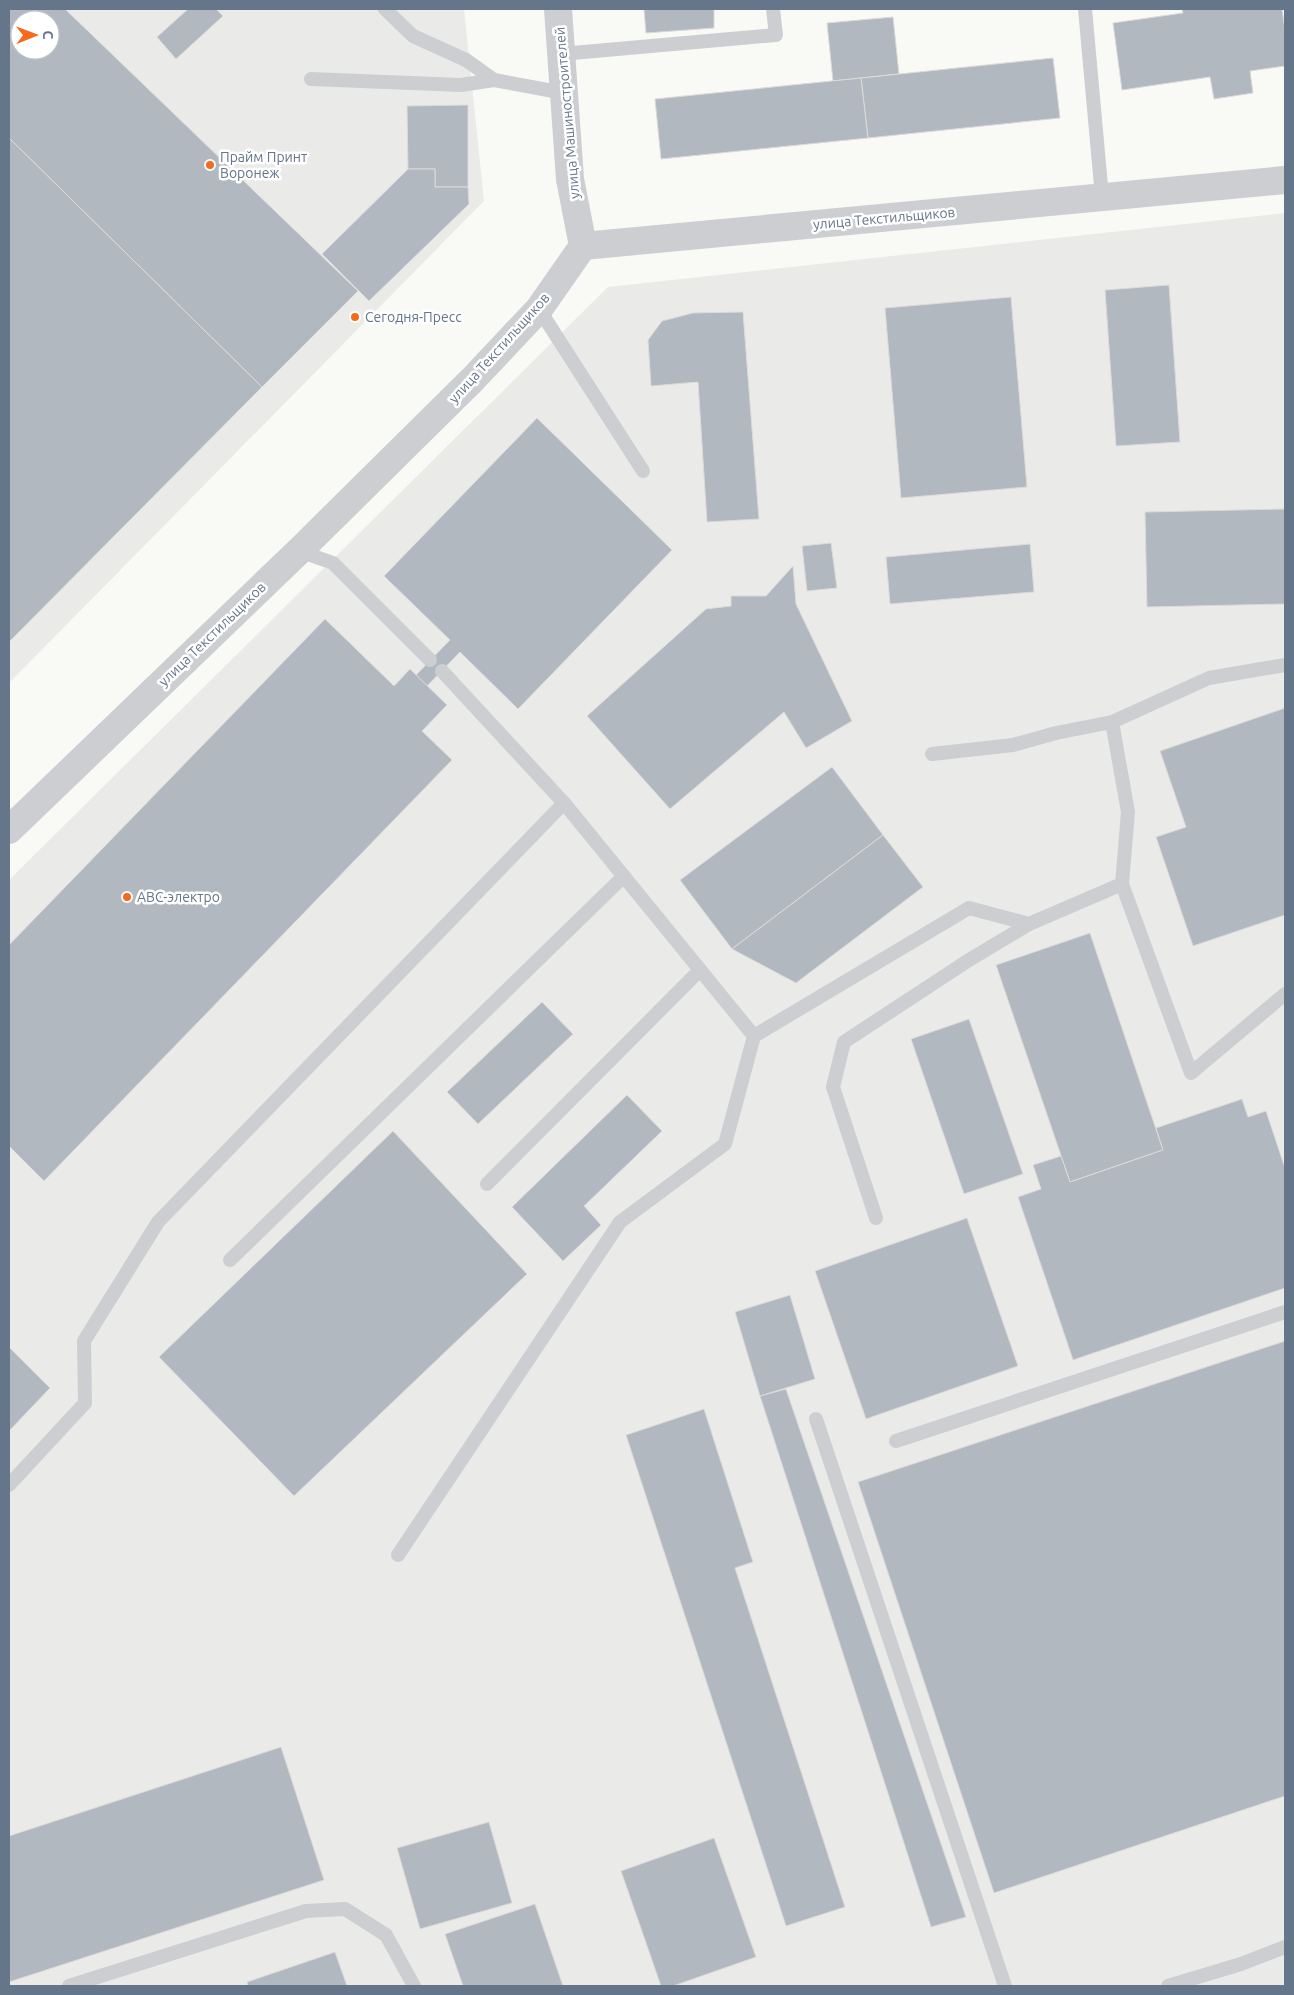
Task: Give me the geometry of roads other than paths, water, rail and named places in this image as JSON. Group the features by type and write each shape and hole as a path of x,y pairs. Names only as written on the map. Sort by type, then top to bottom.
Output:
{"street":[{"name":"улица Машиностроителей","path":"558,9 570,179 583,246"},
{"name":"улица Текстильщиков","path":"9,830 299,551 474,379 539,308 583,246 1285,180"}],"lane":[{"path":"385,9 413,36 466,60 494,80"},
{"path":"561,54 776,35 774,9"},
{"path":"1085,9 1102,197"},
{"path":"311,79 461,85 494,80 564,93"},
{"path":"539,308 643,471"},
{"path":"299,551 334,563 430,660"},
{"path":"932,754 1014,745 1056,733 1112,722 1209,678 1285,665"},
{"path":"442,671 564,803 754,1036"},
{"path":"1112,722 1128,812 1122,884 1191,1072 1285,994"},
{"path":"9,1485 85,1403 84,1341 158,1222 564,803"},
{"path":"230,1260 624,876"},
{"path":"876,1218 833,1087 844,1042 969,960 1029,924 1122,884"},
{"path":"398,1555 620,1222 725,1144 754,1036 969,908 1029,924"},
{"path":"487,1184 700,970"},
{"path":"896,1441 1285,1312"},
{"path":"816,1419 1006,1986"},
{"path":"69,1986 306,1911 345,1909 386,1935 414,1986"},
{"path":"1168,1986 1241,1964 1285,1947"}],"place":[{"name":"Прайм Принт Воронеж","path":"210,165"},
{"name":"Сегодня-Пресс","path":"355,317"},
{"name":"АВС-электро","path":"127,897"}]}
